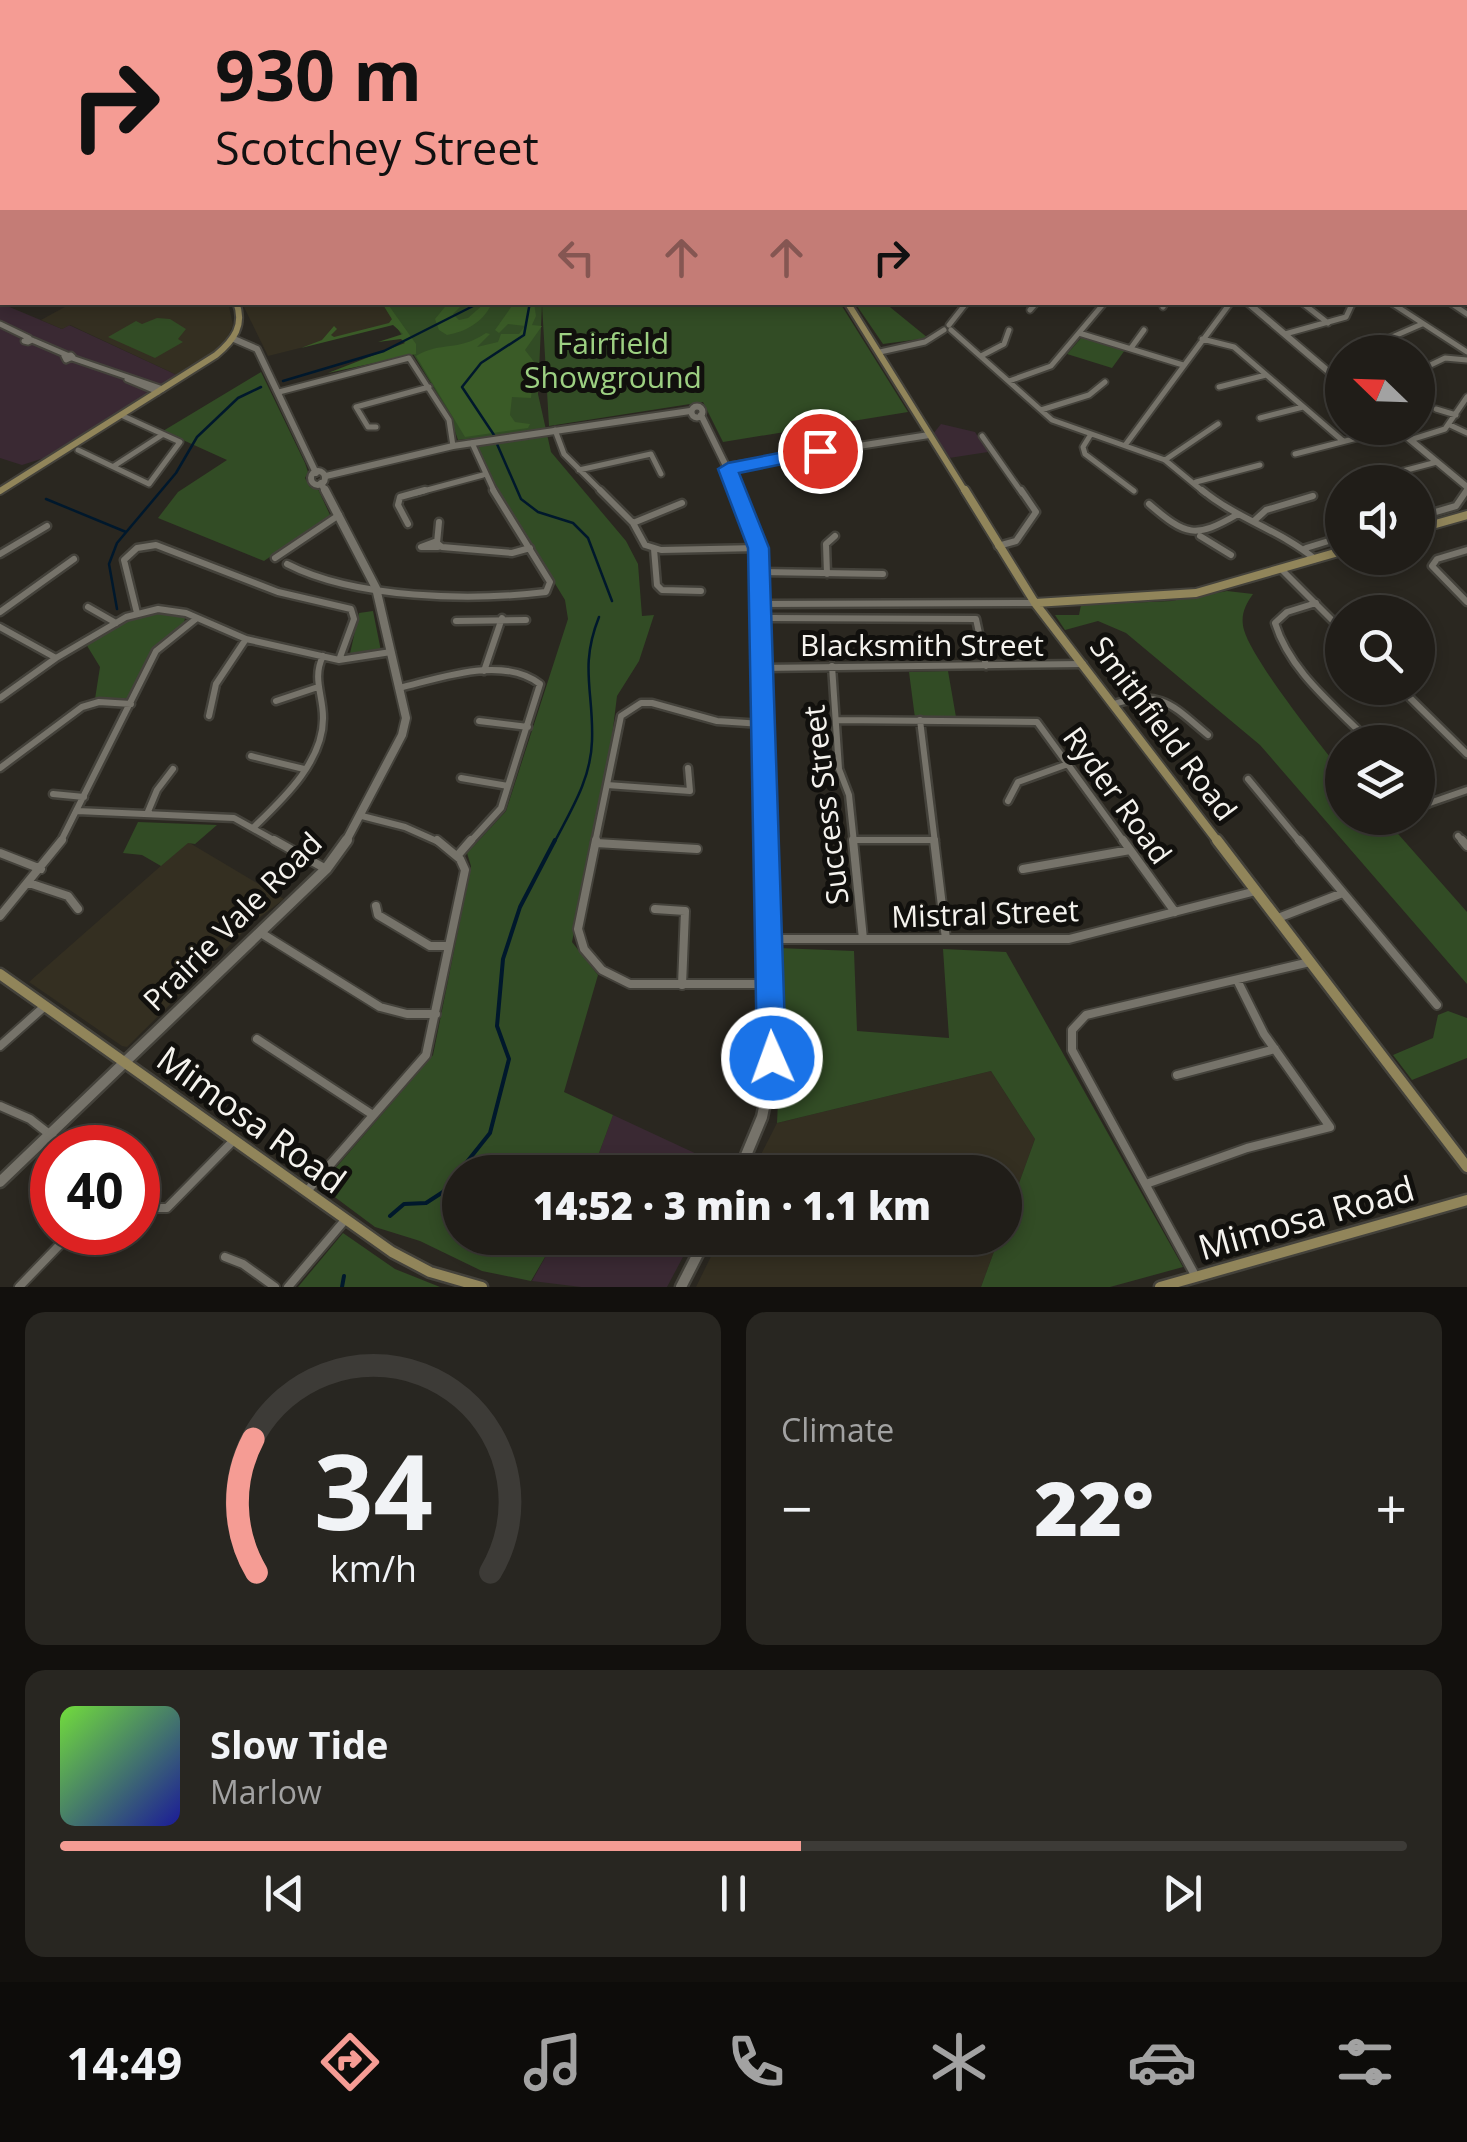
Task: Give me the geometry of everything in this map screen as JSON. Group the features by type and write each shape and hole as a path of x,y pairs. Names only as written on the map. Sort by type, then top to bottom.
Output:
{"main road":[{"path":"0,491 216,355 234,339 241,317 237,305"},
{"name":"Smithfield Road","path":"849,305 1035,602 1467,1166"},
{"path":"1435,525 1467,515"},
{"path":"1035,602 1182,595 1325,556"},
{"name":"Mimosa Road","path":"0,974 344,1220 410,1262 482,1287"},
{"name":"Mimosa Road","path":"1160,1287 1467,1200"}],"street":[{"path":"685,0 707,0"},
{"path":"888,364 890,354 948,328 965,305"},
{"path":"1030,310 1034,305"},
{"path":"1008,381 1048,368 1102,305"},
{"path":"1126,444 1229,305"},
{"path":"1250,305 1325,369"},
{"path":"1305,305 1328,324"},
{"path":"1284,334 1346,317 1352,305"},
{"path":"1395,305 1467,352"},
{"path":"1396,335 1423,323"},
{"path":"0,327 68,358 161,391"},
{"path":"948,328 1060,424 1166,460 1218,504 1304,549 1315,559"},
{"path":"981,356 1000,347 1009,338 1009,330"},
{"path":"1131,348 1144,330"},
{"path":"1079,333 1184,365"},
{"path":"234,339 255,346 316,474 324,480 453,446 698,408 704,411 701,415 728,466 759,548 770,1098 747,1155"},
{"path":"1202,339 1234,347 1325,425"},
{"path":"879,350 914,345"},
{"path":"879,350 906,348"},
{"path":"1435,362 1444,358 1467,360"},
{"path":"279,392 412,359 449,420 453,446"},
{"path":"1219,387 1266,375"},
{"path":"1040,410 1092,394 1105,382"},
{"path":"376,427 368,426 356,407 429,387"},
{"path":"1435,431 1450,425 1467,398"},
{"path":"1260,418 1304,407"},
{"path":"1436,409 1456,415"},
{"path":"78,450 149,484 180,442 121,416"},
{"path":"1166,460 1218,424"},
{"path":"1450,425 1467,433"},
{"path":"556,430 564,454 633,523 642,541 654,549 759,548"},
{"path":"112,467 163,434"},
{"path":"1090,434 1085,454 1134,492"},
{"path":"728,466 930,435"},
{"path":"982,436 1036,512 1016,540 998,546"},
{"path":"287,564 302,572 376,588 540,594 548,590 551,584 483,475 472,443"},
{"path":"1296,454 1329,445"},
{"path":"1416,445 1467,488 1456,506 1435,512"},
{"path":"578,470 651,454 661,474"},
{"path":"1426,465 1438,462"},
{"path":"1195,482 1260,465"},
{"path":"408,524 398,505 400,497 483,475"},
{"name":"Prairie Vale Road","path":"59,1125 326,870 362,816 404,729 399,688 376,588 324,480"},
{"path":"1254,521 1266,510 1313,496"},
{"path":"633,523 682,503"},
{"path":"1149,504 1177,529 1200,536 1231,555"},
{"path":"1200,536 1238,514"},
{"path":"275,558 340,515"},
{"path":"439,522 438,544 507,553 530,548"},
{"path":"0,554 47,526"},
{"path":"827,574 826,544 835,536"},
{"path":"1304,549 1325,542"},
{"path":"138,613 124,560 137,548 156,545 278,592 351,610 354,619 340,660"},
{"path":"654,549 657,585 662,590 701,591"},
{"path":"1467,550 1434,562 1433,571 1467,602"},
{"path":"0,612 74,559"},
{"path":"1281,569 1325,613"},
{"path":"758,572 883,574"},
{"path":"760,604 1035,602"},
{"path":"1316,604 1280,616 1275,624 1276,633 1298,666 1354,725"},
{"path":"88,607 116,624"},
{"path":"0,698 56,658 116,624 138,613 167,609 246,639 340,660 390,652"},
{"path":"770,618 967,616 976,619 980,626 986,666"},
{"path":"0,916 60,845 159,647 197,618"},
{"path":"484,671 502,618"},
{"path":"456,621 526,620"},
{"path":"0,626 56,658"},
{"path":"208,716 225,666 246,639"},
{"path":"254,826 284,798 304,769 322,728 316,669 322,656"},
{"name":"Blacksmith Street","path":"761,668 1083,664"},
{"name":"Success Street","path":"832,666 839,770 849,796 862,939"},
{"path":"399,688 484,671 528,675 539,681 528,727 497,815 458,855"},
{"path":"1131,674 1140,694"},
{"path":"276,701 318,686"},
{"path":"1114,704 1140,694 1159,697 1208,735"},
{"path":"0,768 82,706 99,702 131,704"},
{"path":"762,724 717,721 652,703 641,703 621,716 578,929 580,945 608,976 630,984 769,984"},
{"path":"1417,705 1467,754"},
{"name":"Ryder Road","path":"837,720 1037,722 1175,912"},
{"path":"920,720 946,939"},
{"path":"479,721 528,727"},
{"path":"251,756 304,769"},
{"path":"1008,801 1018,782 1068,764"},
{"path":"607,785 690,791 688,768"},
{"path":"147,814 173,769"},
{"path":"460,778 508,786"},
{"path":"1248,779 1436,1005"},
{"path":"1435,801 1467,790"},
{"path":"53,794 84,796"},
{"path":"78,811 234,818 326,870"},
{"path":"307,1191 426,1056 466,870 458,855 407,826 362,816"},
{"path":"1458,836 1467,846"},
{"path":"854,840 935,840"},
{"path":"596,843 697,850"},
{"path":"1023,868 1130,850"},
{"path":"0,853 41,869"},
{"path":"30,883 68,896 78,909"},
{"name":"Mistral Street","path":"768,939 1070,939 1256,890"},
{"path":"1278,918 1340,894"},
{"path":"376,906 378,915 430,946 448,946"},
{"path":"655,909 685,911 682,985"},
{"path":"260,932 380,1007 408,1014 436,1014"},
{"path":"1196,1277 1072,1050 1069,1040 1074,1024 1086,1015 1312,962"},
{"path":"1146,1184 1247,1148 1330,1127 1275,1049 1237,980"},
{"path":"0,1046 44,1006"},
{"path":"257,1039 374,1116"},
{"path":"1177,1075 1275,1049"},
{"path":"0,1106 37,1125"},
{"path":"160,1208 167,1208 233,1141"},
{"name":"Prairie Vale Road","path":"0,1182 30,1153"},
{"path":"288,1287 344,1220"},
{"path":"19,1287 50,1255"},
{"path":"681,1287 697,1255"},
{"path":"225,1256 244,1264 275,1287"}],"shaded area":[{"path":"0,305 62,329 69,325 177,375 44,458 22,465 0,458"},
{"path":"68,305 229,305 233,325 227,338 210,355 177,375 70,325 62,329 41,320"},
{"path":"243,305 383,305 396,324 268,356"},
{"path":"941,424 975,432 988,452 949,458 933,434"},
{"path":"188,842 284,899 251,924 127,1047 122,1046 29,982"},
{"path":"991,1071 1035,1139 1022,1175 1022,1155 761,1155 777,1123"},
{"path":"613,1115 699,1155 598,1155"},
{"path":"547,1255 684,1255 667,1287 581,1287 532,1281"},
{"path":"712,1255 993,1255 981,1287 696,1287"}],"green space":[{"path":"383,305 542,305 538,394 551,452 626,541 638,564 642,616 654,615 639,661 617,696 610,753 572,942 598,975 564,1092 613,1115 598,1155 442,1155 442,1252 375,1227 320,1186 433,1055 471,866 467,853 506,811 568,619 565,600 482,464 475,438 458,440 448,411"},
{"path":"383,305 388,305 416,344 416,354 328,373 405,343 401,339 378,342 403,334 393,325 301,348 322,340 334,326 334,337 392,319"},
{"path":"447,305 462,305 453,314 459,320 468,318 483,305 491,305 473,325 447,335 439,330 435,319"},
{"path":"513,305 534,305 532,325 542,326 525,350 535,363 531,398 512,397 510,415 515,422 530,424 528,428 465,437 416,356 486,333 490,334 477,347 498,342 501,334 519,334 525,326 508,324 499,333 495,330"},
{"name":"Fairfield Showground","path":"542,305 841,305 908,412 723,442 703,402 549,426"},
{"path":"856,305 887,305 928,338 883,344"},
{"path":"157,318 170,319 186,329 178,339 183,342 155,358 108,337 136,321 142,324"},
{"path":"1082,337 1125,350 1112,368 1067,354"},
{"path":"261,372 305,463 305,478 310,487 318,489 330,515 264,561 158,518 178,492 227,460 163,431"},
{"path":"1227,591 1253,594 1244,611 1244,630 1273,681 1325,750 1325,820 1260,745 1126,633 1098,621 1065,630 1055,615 1079,615 1081,605 1171,601"},
{"path":"373,611 381,651 349,658 359,613"},
{"path":"152,612 185,618 184,623 153,649 130,698 95,699 100,667 86,644 128,619"},
{"path":"948,671 956,717 915,718 909,672"},
{"path":"138,822 217,825 161,866 142,855 123,853"},
{"path":"1338,835 1399,835 1467,912 1467,984"},
{"path":"778,948 854,951 857,1031 949,1038 943,949 1006,952 1183,1267 1110,1287 981,1287 993,1255 1022,1255 1022,1175 1035,1139 991,1071 777,1123 782,1017"},
{"path":"1448,1011 1467,1018 1467,1058 1412,1080 1393,1055 1433,1038 1438,1015"},
{"path":"343,1233 395,1269 440,1287 298,1287"},
{"path":"449,1255 546,1255 531,1281 482,1271"}],"waterway":[{"path":"283,381 384,351 475,305"},
{"path":"494,435 462,387 481,363 524,335 529,305"},
{"path":"117,609 109,564 117,543 176,473 197,437 238,398 261,387"},
{"path":"497,444 521,499 538,512 573,523 588,538 612,601"},
{"path":"46,499 126,532"},
{"path":"554,843 579,794 591,755 589,665 599,617"},
{"path":"390,1216 404,1204 426,1203 443,1192 490,1133 509,1059 497,1026 503,959 520,907 555,840"},
{"path":"342,1287 344,1276"}],"route":[{"path":"772,1058 759,548 728,469 820,451"}]}
